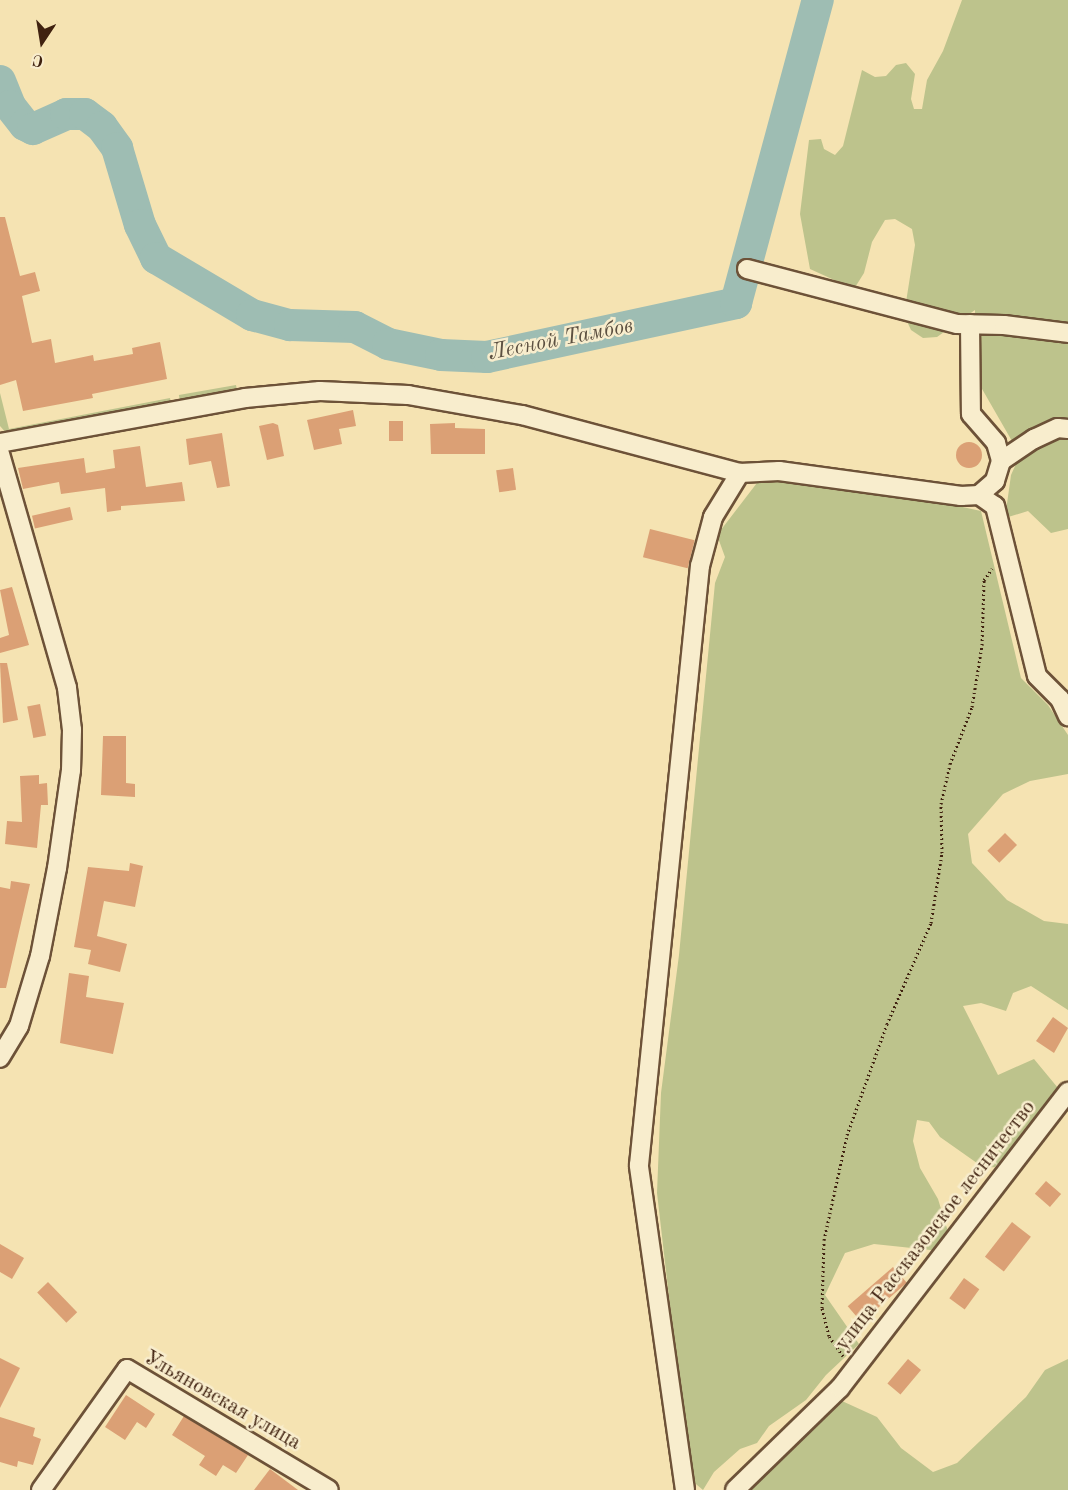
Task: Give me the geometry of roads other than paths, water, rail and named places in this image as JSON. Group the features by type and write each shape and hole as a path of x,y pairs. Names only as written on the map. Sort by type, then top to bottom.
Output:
{"street":[{"path":"747,269 970,324 1004,325 1068,333"},
{"path":"970,324 971,414 996,444 1001,461 995,481 979,495"},
{"path":"0,443 245,398 320,391 408,395 522,415 740,473 778,471 961,496 979,495 995,506 1037,676 1059,699 1067,715"},
{"path":"1001,461 1034,439 1058,428 1068,429"},
{"path":"0,454 67,688 72,730 71,770 57,868 40,956 19,1026 0,1058"},
{"path":"685,1490 639,1165 700,566 713,517 740,473"},
{"name":"улица Рассказовское лесничество","path":"735,1490 840,1388 1068,1092"},
{"name":"Ульяновская улица","path":"41,1490 127,1369 329,1490"}],"waterway":[{"name":"Лесной Тамбов","path":"0,81 10,106 25,125 33,129 66,114 85,114 102,127 117,148 140,225 156,258 252,315 290,325 355,327 388,344 441,355 487,357 736,303 818,0"}]}
